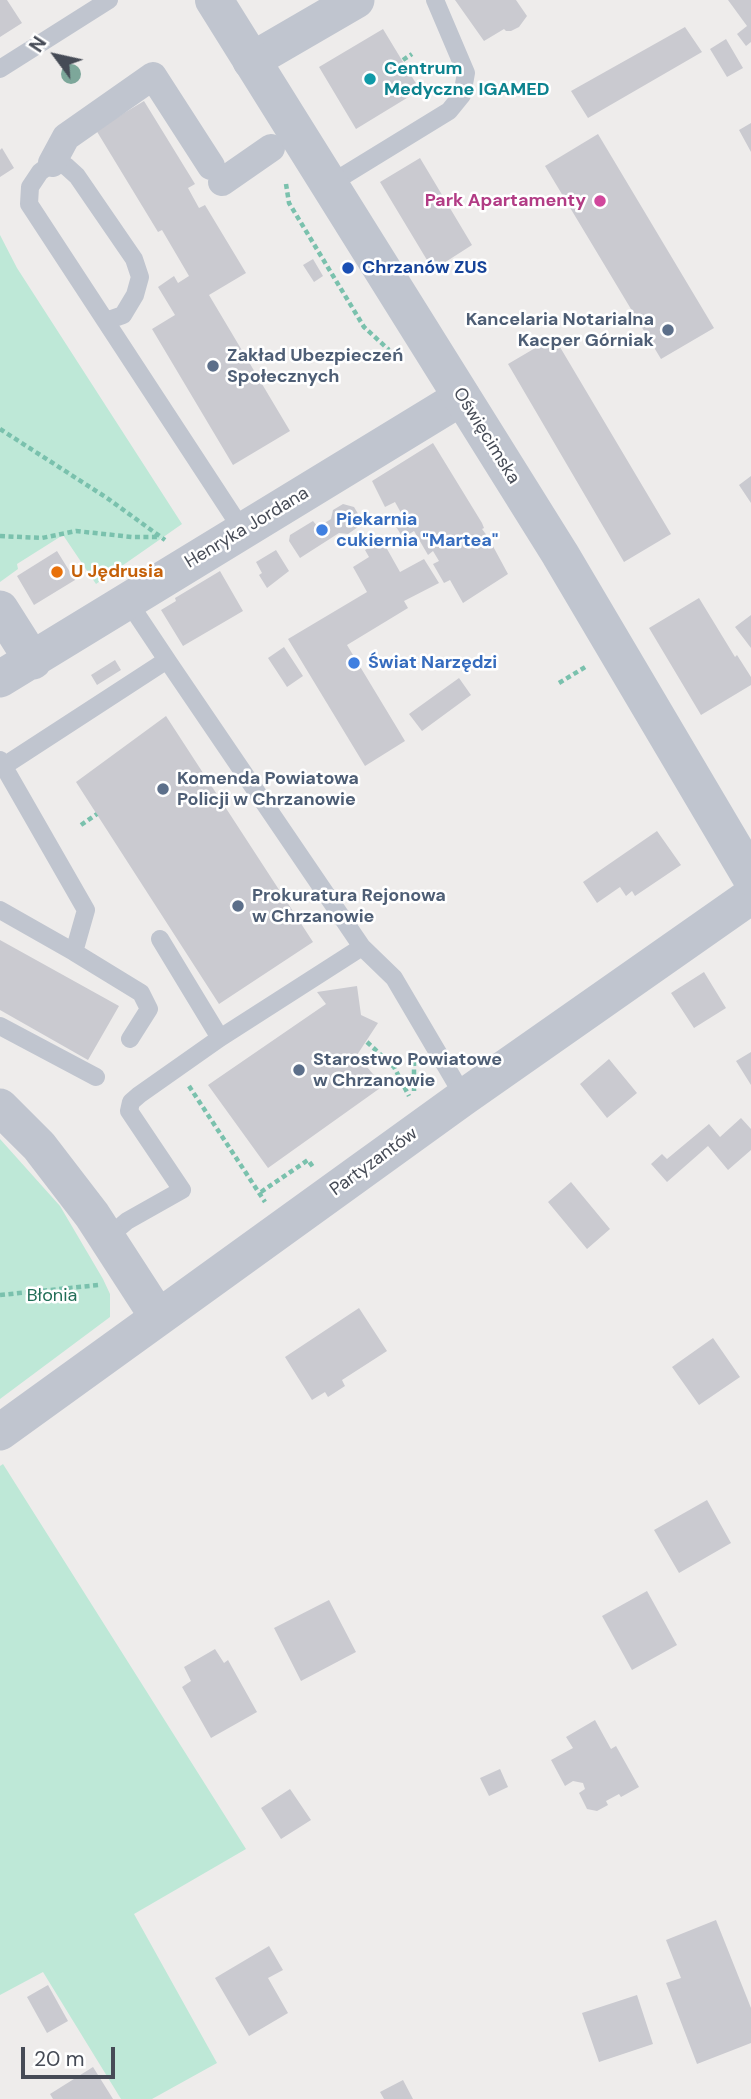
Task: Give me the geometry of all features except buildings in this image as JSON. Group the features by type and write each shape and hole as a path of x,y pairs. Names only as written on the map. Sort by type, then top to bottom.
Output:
{"street":[{"name":"Oświęcimska","path":"214,0 560,554 751,877"},
{"path":"251,61 356,0"},
{"path":"52,163 66,137 153,76 216,174 271,148"},
{"name":"Henryka Jordana","path":"0,679 462,397"},
{"path":"0,610 33,661"},
{"name":"Partyzantów","path":"0,1433 464,1097 751,897"},
{"path":"0,1107 39,1146 92,1215 159,1317"}],"lane":[{"path":"0,69 109,0"},
{"path":"330,184 449,111 462,95 466,74 435,0"},
{"path":"106,321 123,315 135,295 140,277 134,259 77,176 66,166 52,163 40,172 30,187 29,204 243,531"},
{"path":"127,600 362,947 394,978 464,1097"},
{"path":"74,952 86,910 2,763 167,660"},
{"path":"0,910 141,993 149,1009 130,1039"},
{"path":"160,939 220,1038"},
{"path":"107,1238 127,1221 182,1190 129,1111 131,1102 220,1038 362,947"},
{"path":"0,1026 96,1077"}],"path":[{"path":"403,60 412,54"},
{"path":"0,429 107,498 168,543"},
{"path":"0,536 42,538 76,531 160,537"},
{"path":"559,683 587,666"},
{"path":"81,825 97,814"},
{"path":"367,1042 394,1067 414,1106 414,1059"},
{"path":"177,1068 261,1192 308,1160 320,1175"},
{"path":"0,1295 101,1285"}],"green space":[{"path":"0,235 17,268 182,524 96,584 63,535 17,564 18,569 0,582"},
{"name":"Błonia","path":"0,1139 60,1206 110,1294 110,1317 0,1399"},
{"path":"3,1464 246,1849 134,1914 217,2063 152,2099 121,2099 43,1972 0,1995 0,1466"}],"place":[{"name":"Centrum Medyczne IGAMED","path":"370,79"},
{"name":"Park Apartamenty","path":"600,201"},
{"name":"Chrzanów ZUS","path":"348,268"},
{"name":"Kancelaria Notarialna Kacper Górniak","path":"668,330"},
{"name":"Zakład Ubezpieczeń Społecznych","path":"213,366"},
{"name":"Piekarnia cukiernia \"Martea\"","path":"322,530"},
{"name":"U Jędrusia","path":"57,572"},
{"name":"Świat Narzędzi","path":"354,663"},
{"name":"Komenda Powiatowa Policji w Chrzanowie","path":"163,789"},
{"name":"Prokuratura Rejonowa w Chrzanowie","path":"238,906"},
{"name":"Starostwo Powiatowe w Chrzanowie","path":"299,1070"}]}
